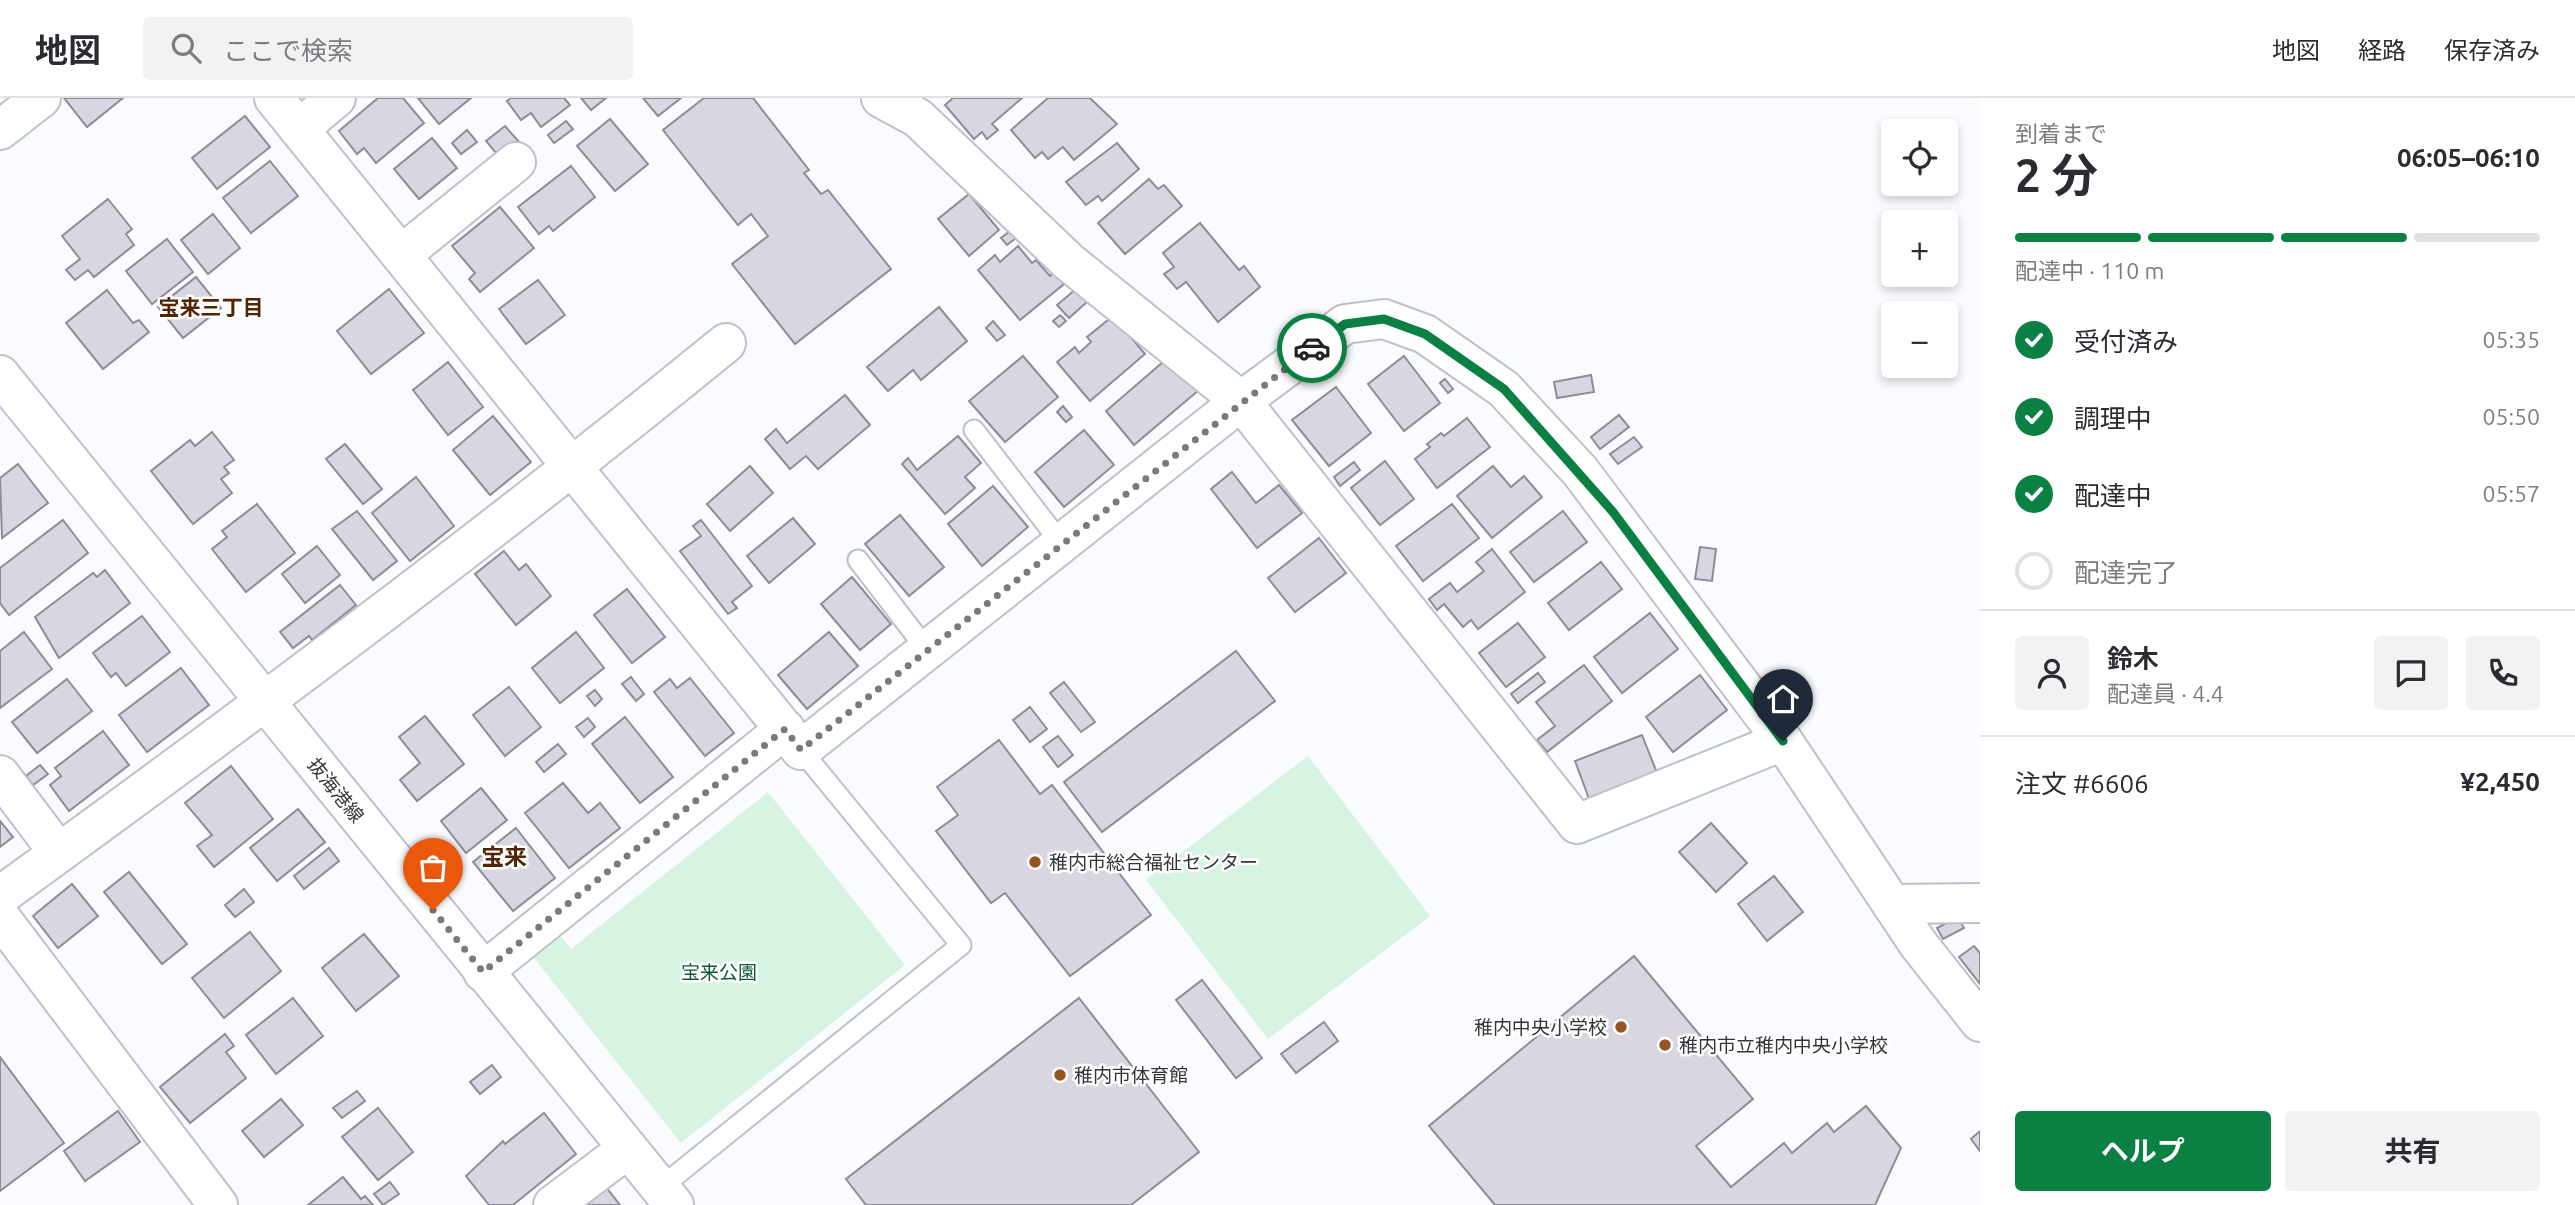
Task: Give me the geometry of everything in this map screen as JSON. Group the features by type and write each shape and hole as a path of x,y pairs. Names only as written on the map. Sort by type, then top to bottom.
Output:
{"street":[{"path":"0,130 41,98"},
{"path":"274,98 793,739"},
{"path":"299,129 336,98"},
{"path":"881,98 918,118 1069,262 1241,401 1577,824 1783,741"},
{"path":"401,255 516,162"},
{"path":"483,972 793,739 928,650 1241,401 1345,324 1384,319 1425,334 1504,389 1580,471 1783,741 1892,904 1980,1022"},
{"path":"0,896 266,703 573,468 726,343"},
{"name":"抜海港線","path":"0,375 626,1150 667,1197"},
{"path":"0,775 59,853"},
{"path":"1892,904 1980,904"},
{"path":"0,917 218,1205"},
{"path":"553,1205 626,1150"}],"lane":[{"path":"974,430 1061,543"},
{"path":"858,560 928,650"},
{"path":"667,1197 961,945 793,739"}],"green space":[{"path":"1308,756 1430,916 1268,1039 1146,880"},
{"name":"宝来公園","path":"768,792 905,965 681,1143 530,953 557,932 571,949"}],"building":[{"path":"64,98 123,98 87,127"},
{"path":"378,98 403,98 424,123 376,163 364,148 357,154 339,131"},
{"path":"418,98 471,98 439,124"},
{"path":"511,98 564,98 570,105 541,127 531,113 521,120 507,101"},
{"path":"581,98 606,98 591,110"},
{"path":"643,98 681,98 658,116"},
{"path":"704,98 753,98 809,170 804,173 821,194 828,190 891,269 795,344 732,264 768,236 751,214 738,225 663,130"},
{"path":"953,98 1022,98 992,124 998,130 987,139 982,132 974,139 945,105"},
{"path":"1048,98 1090,98 1117,124 1074,160 1063,147 1048,159 1042,152 1035,158 1011,130"},
{"path":"245,116 270,147 217,189 192,158"},
{"path":"610,119 648,164 615,191 577,146"},
{"path":"566,121 573,129 554,143 548,135"},
{"path":"505,126 520,143 501,159 486,141"},
{"path":"467,130 477,142 461,154 452,143"},
{"path":"432,138 457,168 419,199 394,169"},
{"path":"1117,143 1139,169 1102,201 1098,196 1086,205 1066,182"},
{"path":"270,161 298,196 251,233 223,198"},
{"path":"571,166 595,197 553,231 549,226 539,234 518,207"},
{"path":"1149,179 1158,189 1164,185 1182,206 1125,254 1098,223"},
{"path":"969,194 999,230 969,256 938,219"},
{"path":"108,199 132,229 126,234 134,245 94,277 88,270 75,280 66,270 80,259 62,236"},
{"path":"500,207 534,248 480,292 469,279 475,273 452,246"},
{"path":"213,214 240,248 208,274 181,240"},
{"path":"1200,223 1239,270 1244,266 1260,287 1218,322 1186,282 1177,289 1164,274 1174,267 1163,253"},
{"path":"1010,231 1016,238 1007,245 1001,238"},
{"path":"167,239 193,272 152,304 126,271"},
{"path":"1018,246 1032,263 1036,260 1050,276 1054,272 1064,284 1020,320 978,270 995,255 1000,262"},
{"path":"196,277 221,308 183,338 158,307"},
{"path":"538,280 565,315 526,344 499,309"},
{"path":"389,289 424,333 371,374 337,331"},
{"path":"1076,289 1087,302 1069,318 1057,305"},
{"path":"107,290 133,323 139,320 149,332 103,369 66,323"},
{"path":"939,307 967,341 921,380 913,370 888,391 867,367"},
{"path":"1060,315 1066,321 1059,327 1053,321"},
{"path":"1113,316 1145,354 1090,401 1057,362 1075,347 1079,353 1091,342 1087,337"},
{"path":"993,321 1005,335 997,341 986,328"},
{"path":"1023,356 1058,397 1005,442 969,401"},
{"path":"1170,356 1199,390 1134,445 1106,411"},
{"path":"1404,356 1440,403 1404,431 1368,384"},
{"path":"448,362 483,407 448,435 413,390"},
{"path":"1591,375 1594,392 1557,398 1554,382"},
{"path":"1445,379 1453,389 1448,393 1440,383"},
{"path":"1336,387 1371,433 1329,466 1292,420"},
{"path":"845,395 870,425 818,469 806,456 790,469 765,439 776,429 787,443"},
{"path":"1063,406 1072,417 1066,422 1057,412"},
{"path":"1619,415 1629,427 1600,449 1591,437"},
{"path":"493,416 531,462 490,495 453,450"},
{"path":"1467,418 1490,447 1437,488 1415,459 1430,447 1427,444 1441,433 1444,436"},
{"path":"1084,430 1114,465 1064,507 1035,472"},
{"path":"212,432 234,460 224,467 229,473 221,479 232,493 193,524 151,471 190,440 195,446"},
{"path":"958,436 981,463 965,477 975,488 945,514 902,464 908,458 917,470"},
{"path":"1634,437 1642,447 1618,464 1610,454"},
{"path":"345,444 382,489 363,504 326,459"},
{"path":"1385,461 1414,499 1380,525 1351,488"},
{"path":"1354,462 1360,470 1340,486 1334,477"},
{"path":"18,464 48,503 2,538 0,478"},
{"path":"750,466 773,493 730,531 707,504"},
{"path":"1493,466 1511,487 1524,476 1542,497 1492,538 1457,496"},
{"path":"1232,472 1256,503 1279,485 1302,513 1257,548 1211,489"},
{"path":"416,477 454,526 410,561 372,513"},
{"path":"993,486 1028,527 982,566 948,524"},
{"path":"257,504 295,553 246,592 212,549 227,537 222,531"},
{"path":"1452,504 1479,538 1423,581 1396,546"},
{"path":"357,511 397,561 373,580 332,529"},
{"path":"1563,511 1587,542 1534,582 1510,552"},
{"path":"900,515 944,567 909,596 865,544"},
{"path":"793,518 815,544 769,583 747,556"},
{"path":"63,520 88,553 9,615 0,603 0,568"},
{"path":"701,520 752,586 732,602 737,608 728,614 680,551 701,536 693,526"},
{"path":"1319,538 1346,573 1295,612 1268,578"},
{"path":"317,546 340,575 305,603 282,574"},
{"path":"1700,547 1716,549 1712,581 1695,579"},
{"path":"1492,549 1525,592 1478,629 1471,620 1463,627 1444,604 1437,610 1429,599 1450,583 1457,592 1484,571 1476,562"},
{"path":"504,551 519,570 526,564 551,596 516,625 475,574"},
{"path":"1601,562 1622,589 1569,630 1548,603"},
{"path":"105,570 130,603 59,658 35,617 93,573 97,577"},
{"path":"852,577 891,624 860,650 821,604"},
{"path":"340,585 356,605 312,640 309,636 293,648 280,632"},
{"path":"627,589 665,637 632,663 594,615"},
{"path":"1650,613 1678,649 1622,693 1594,657"},
{"path":"142,616 170,652 126,686 116,673 111,677 93,653"},
{"path":"1518,623 1545,657 1506,687 1479,653"},
{"path":"24,632 52,669 0,708 0,651"},
{"path":"576,632 604,668 560,703 532,668"},
{"path":"829,632 858,666 807,709 778,675"},
{"path":"1236,651 1275,701 1102,832 1064,782"},
{"path":"1584,665 1612,701 1547,752 1537,740 1555,726 1536,702"},
{"path":"181,668 209,705 147,752 119,715"},
{"path":"1538,673 1545,682 1518,703 1511,694"},
{"path":"1700,675 1727,710 1673,752 1646,717"},
{"path":"631,677 644,694 636,701 622,684"},
{"path":"690,678 734,733 705,756 654,692 670,679 677,688"},
{"path":"67,679 92,711 37,753 12,722"},
{"path":"1064,682 1095,722 1081,732 1050,693"},
{"path":"509,687 541,727 505,756 473,715"},
{"path":"595,690 602,699 595,706 587,696"},
{"path":"1030,707 1047,729 1030,742 1013,720"},
{"path":"425,716 464,764 417,801 400,780 420,763 399,737"},
{"path":"625,717 673,777 640,803 592,744"},
{"path":"588,718 595,727 584,737 576,727"},
{"path":"103,731 129,765 69,811 50,785 61,776 55,768"},
{"path":"1642,735 1659,778 1591,804 1575,761"},
{"path":"1058,736 1073,755 1058,767 1043,747"},
{"name":"稚内市総合福祉センター","path":"999,740 1040,794 1052,785 1151,915 1070,976 1005,893 991,903 936,831 958,815 937,787"},
{"path":"558,744 566,754 544,772 536,762"},
{"path":"40,765 48,774 33,785 26,776"},
{"path":"231,766 273,819 214,867 197,846 212,835 185,803"},
{"path":"563,783 588,813 600,803 620,828 569,868 525,813"},
{"path":"481,788 507,820 466,853 441,821"},
{"path":"298,809 325,842 277,881 250,848"},
{"path":"0,821 13,837 0,847"},
{"path":"1711,823 1747,863 1716,892 1679,852"},
{"path":"516,828 555,878 513,911 473,862"},
{"path":"329,848 339,861 304,889 294,876"},
{"path":"129,872 187,944 162,964 104,892"},
{"path":"1774,876 1803,912 1767,941 1738,904"},
{"path":"72,884 98,916 58,948 33,916"},
{"path":"244,889 254,902 235,917 225,905"},
{"path":"1958,917 1964,928 1943,939 1937,928"},
{"path":"250,932 281,971 224,1018 192,978"},
{"path":"364,934 399,976 356,1011 322,968"},
{"path":"1974,946 1980,953 1980,984 1959,957"},
{"name":"稚内中央小学校","path":"1634,956 1753,1099 1696,1146 1731,1187 1784,1143 1792,1153 1827,1123 1834,1132 1866,1106 1901,1148 1875,1205 1495,1205 1429,1126"},
{"path":"1202,980 1262,1058 1236,1078 1176,1000"},
{"path":"293,998 323,1036 276,1074 246,1035"},
{"name":"稚内市体育館","path":"1079,998 1199,1152 1131,1205 866,1205 846,1179"},
{"path":"1324,1022 1338,1041 1296,1073 1281,1054"},
{"path":"225,1034 234,1046 226,1052 246,1078 190,1123 160,1087"},
{"path":"0,1057 64,1143 0,1191"},
{"path":"492,1065 501,1077 480,1094 470,1082"},
{"path":"357,1091 365,1101 342,1118 333,1108"},
{"path":"281,1099 303,1125 264,1157 242,1131"},
{"path":"378,1108 413,1152 378,1180 342,1137"},
{"path":"118,1111 140,1142 85,1181 64,1151"},
{"path":"544,1113 576,1154 513,1205 489,1205 466,1176 503,1141 505,1144"},
{"path":"1980,1131 1980,1151 1971,1139"},
{"path":"343,1177 361,1199 365,1196 373,1205 308,1205"},
{"path":"390,1182 399,1194 383,1205 374,1194"},
{"path":"606,1187 620,1205 582,1205"}],"way so far":[{"path":"433,910 483,972 785,729 801,750 1241,401 1312,348"}],"place":[{"name":"稚内市総合福祉センター","path":"1035,862"},
{"name":"稚内中央小学校","path":"1621,1027"},
{"name":"稚内市立稚内中央小学校","path":"1665,1045"},
{"name":"稚内市体育館","path":"1060,1075"}],"district":[{"name":"宝来三丁目","path":"211,307"},
{"name":"宝来","path":"504,856"}],"route":[{"path":"1312,348 1345,324 1384,319 1425,334 1504,389 1542,428 1613,512 1783,741"}]}
